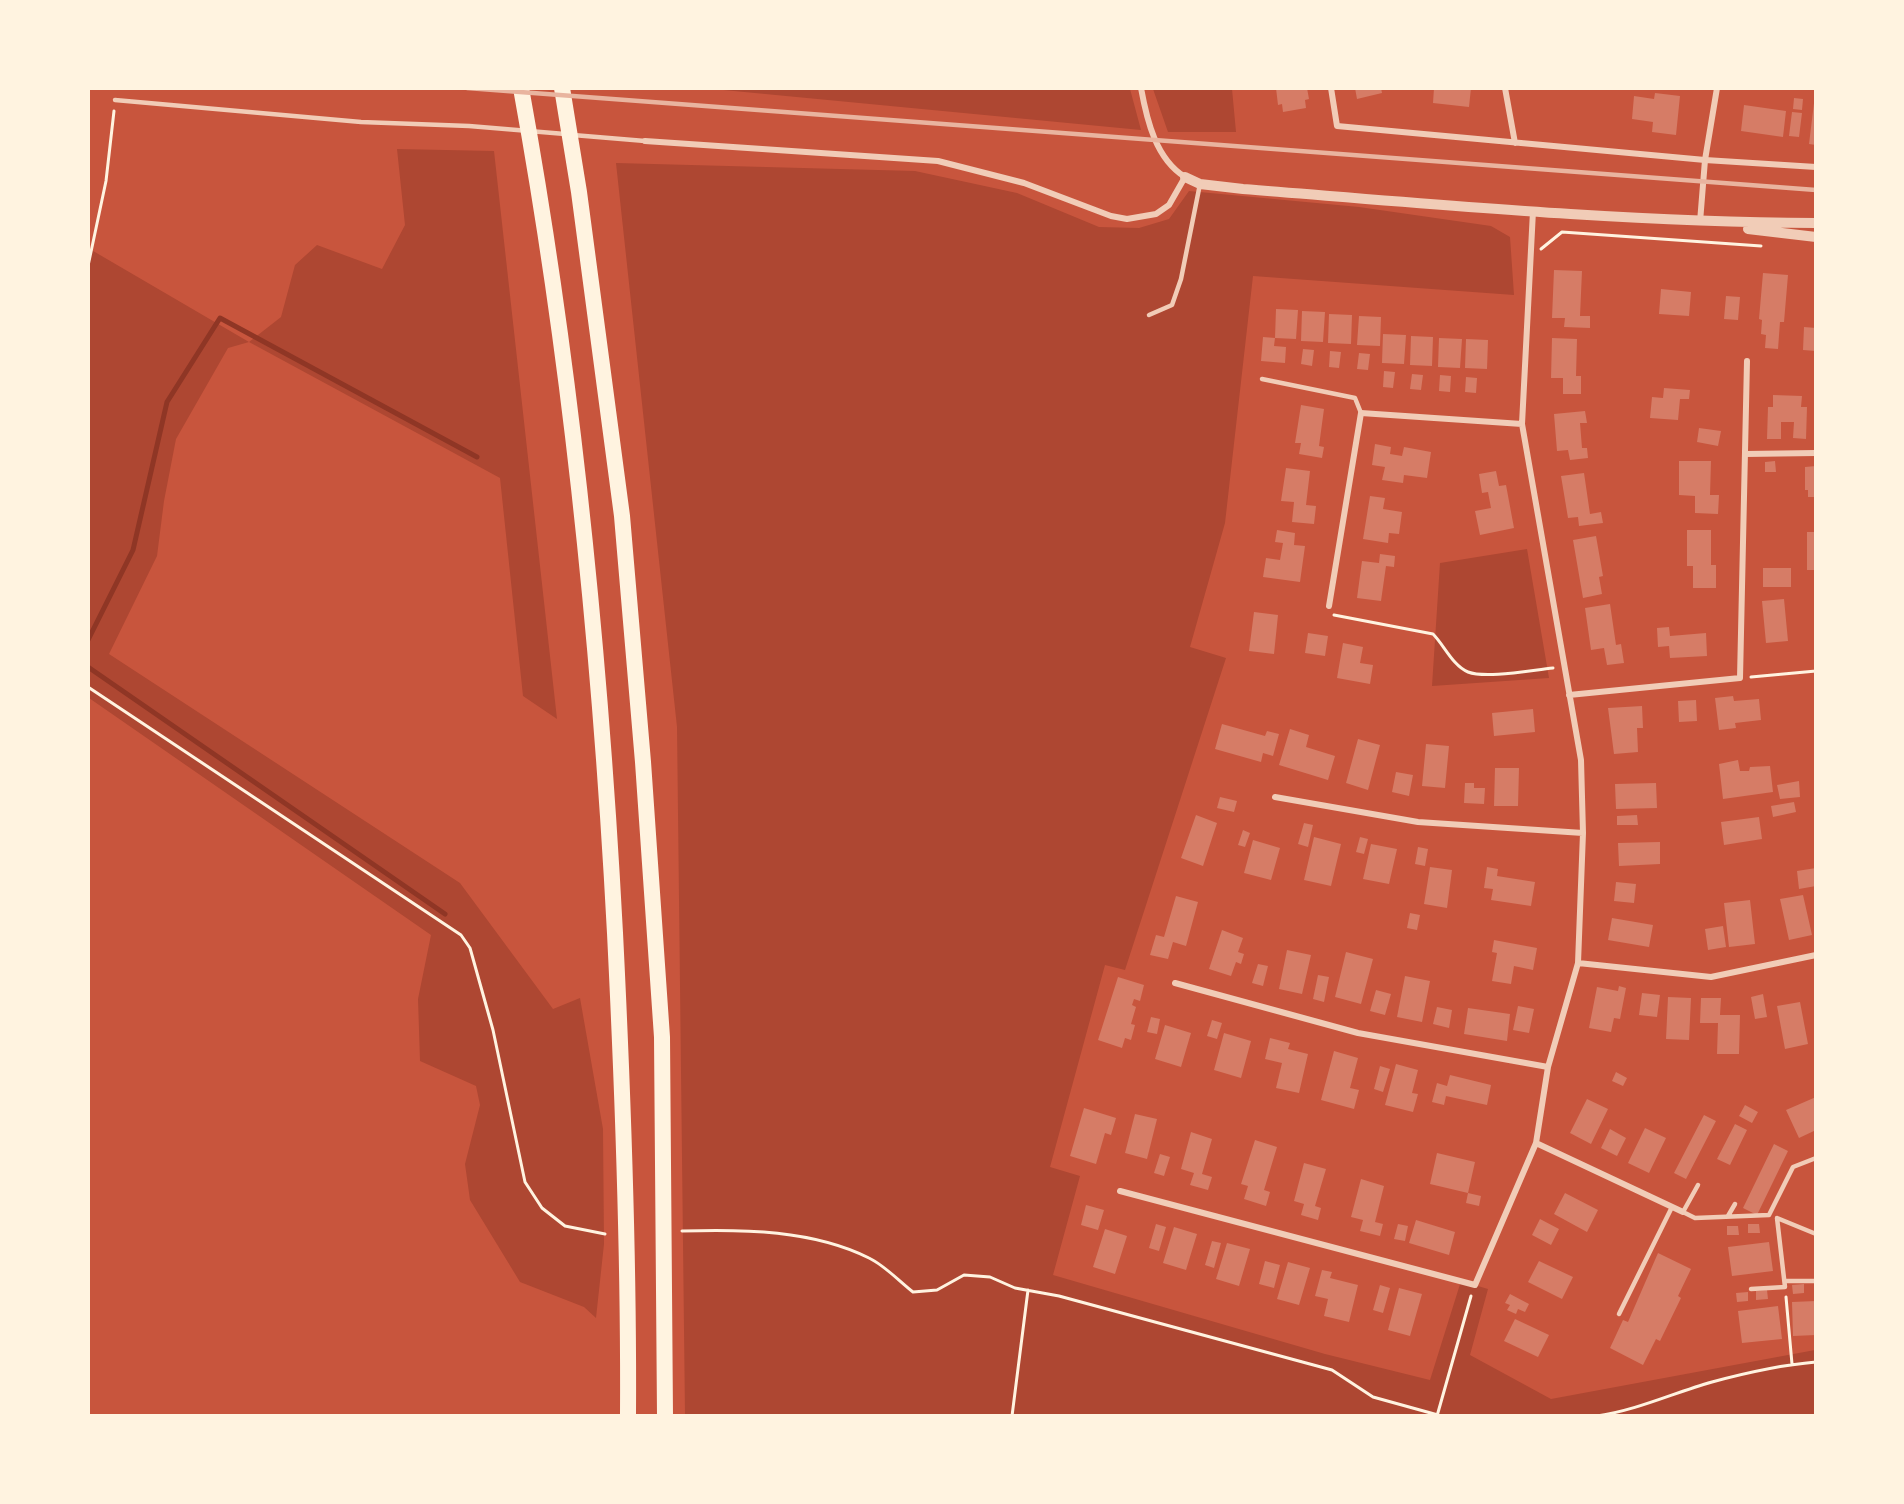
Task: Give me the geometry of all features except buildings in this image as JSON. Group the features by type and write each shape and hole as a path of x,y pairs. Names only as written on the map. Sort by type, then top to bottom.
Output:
{"highway":[{"path":"521,88 541,198 584,519 606,766 621,1043 629,1328 628,1416"},
{"path":"562,88 579,192 622,516 643,762 662,1037 666,1416"}],"street":[{"path":"1141,88 1162,157 1172,169 1200,184 1700,222 1815,223"},
{"path":"1331,88 1337,126 1705,160 1815,167"},
{"path":"1505,88 1515,143"},
{"path":"1700,222 1705,160 1717,88"},
{"path":"645,141 938,161 1024,183 1111,216 1127,219 1156,214 1169,205 1185,177"},
{"path":"1120,1191 1474,1285 1536,1143 1548,1067 1578,963 1583,833 1581,760 1522,424 1533,211"},
{"path":"1700,222 1815,237"},
{"path":"1569,695 1740,678 1747,361"},
{"path":"1329,606 1361,413 1522,424"},
{"path":"1745,454 1815,453"},
{"path":"1275,797 1418,822 1583,833"},
{"path":"1578,963 1711,977 1815,955"},
{"path":"1175,983 1358,1033 1548,1067"},
{"path":"1536,1143 1683,1212"}],"lane":[{"path":"115,100 361,122 469,126 645,141"},
{"path":"1149,315 1172,305 1181,279 1200,184"},
{"path":"1262,379 1355,398 1361,413"},
{"path":"1769,1215 1793,1167 1815,1158"},
{"path":"1698,1185 1683,1212 1695,1218 1769,1215 1815,1234"},
{"path":"1728,1216 1735,1204"},
{"path":"1619,1314 1672,1207"},
{"path":"1751,1289 1785,1287 1777,1218"},
{"path":"1785,1281 1815,1281"}],"path":[{"path":"89,263 106,181 115,100"},
{"path":"1531,258 1562,232 1769,247"},
{"path":"1329,606 1336,617 1433,634 1456,663 1468,672 1485,674 1564,667"},
{"path":"1740,678 1815,671"},
{"path":"88,687 461,935 470,948 493,1030 525,1182 542,1208 565,1226 605,1234"},
{"path":"682,1231 736,1229 833,1243 871,1258 913,1292 937,1290 964,1275 990,1277 1015,1288 1059,1296 1332,1370 1373,1397 1438,1415 1474,1285"},
{"path":"1785,1287 1792,1364"},
{"path":"1012,1416 1028,1290"},
{"path":"1597,1416 1624,1412 1711,1382 1792,1364 1815,1362"}],"shaded area":[{"path":"713,89 1130,89 1141,130"},
{"path":"1153,89 1232,89 1236,132 1168,132"},
{"path":"397,149 494,151 557,719 523,696 500,478 249,342 281,317 295,265 317,245 382,269 405,225"},
{"path":"616,163 915,171 1017,193 1099,227 1139,228 1169,219 1189,191 1359,207 1491,226 1510,237 1514,295 1253,276 1225,523 1190,647 1226,658 1125,970 1105,965 1050,1167 1080,1176 1053,1275 1325,1354 1430,1380 1461,1281 1488,1289 1470,1355 1551,1399 1815,1350 1815,1415 685,1415 677,727"},
{"path":"88,248 249,342 228,348 176,439 164,501 157,556 109,654 460,883 553,1009 580,998 603,1129 604,1244 596,1318 584,1307 520,1282 470,1200 465,1164 480,1105 476,1086 420,1061 418,999 431,935 89,698"},
{"path":"1527,549 1549,678 1432,686 1440,563"}],"waterway":[{"path":"88,640 133,550 167,402 220,318 477,457"},
{"path":"88,667 445,914"}],"railway":[{"path":"467,88 1816,190"}]}
